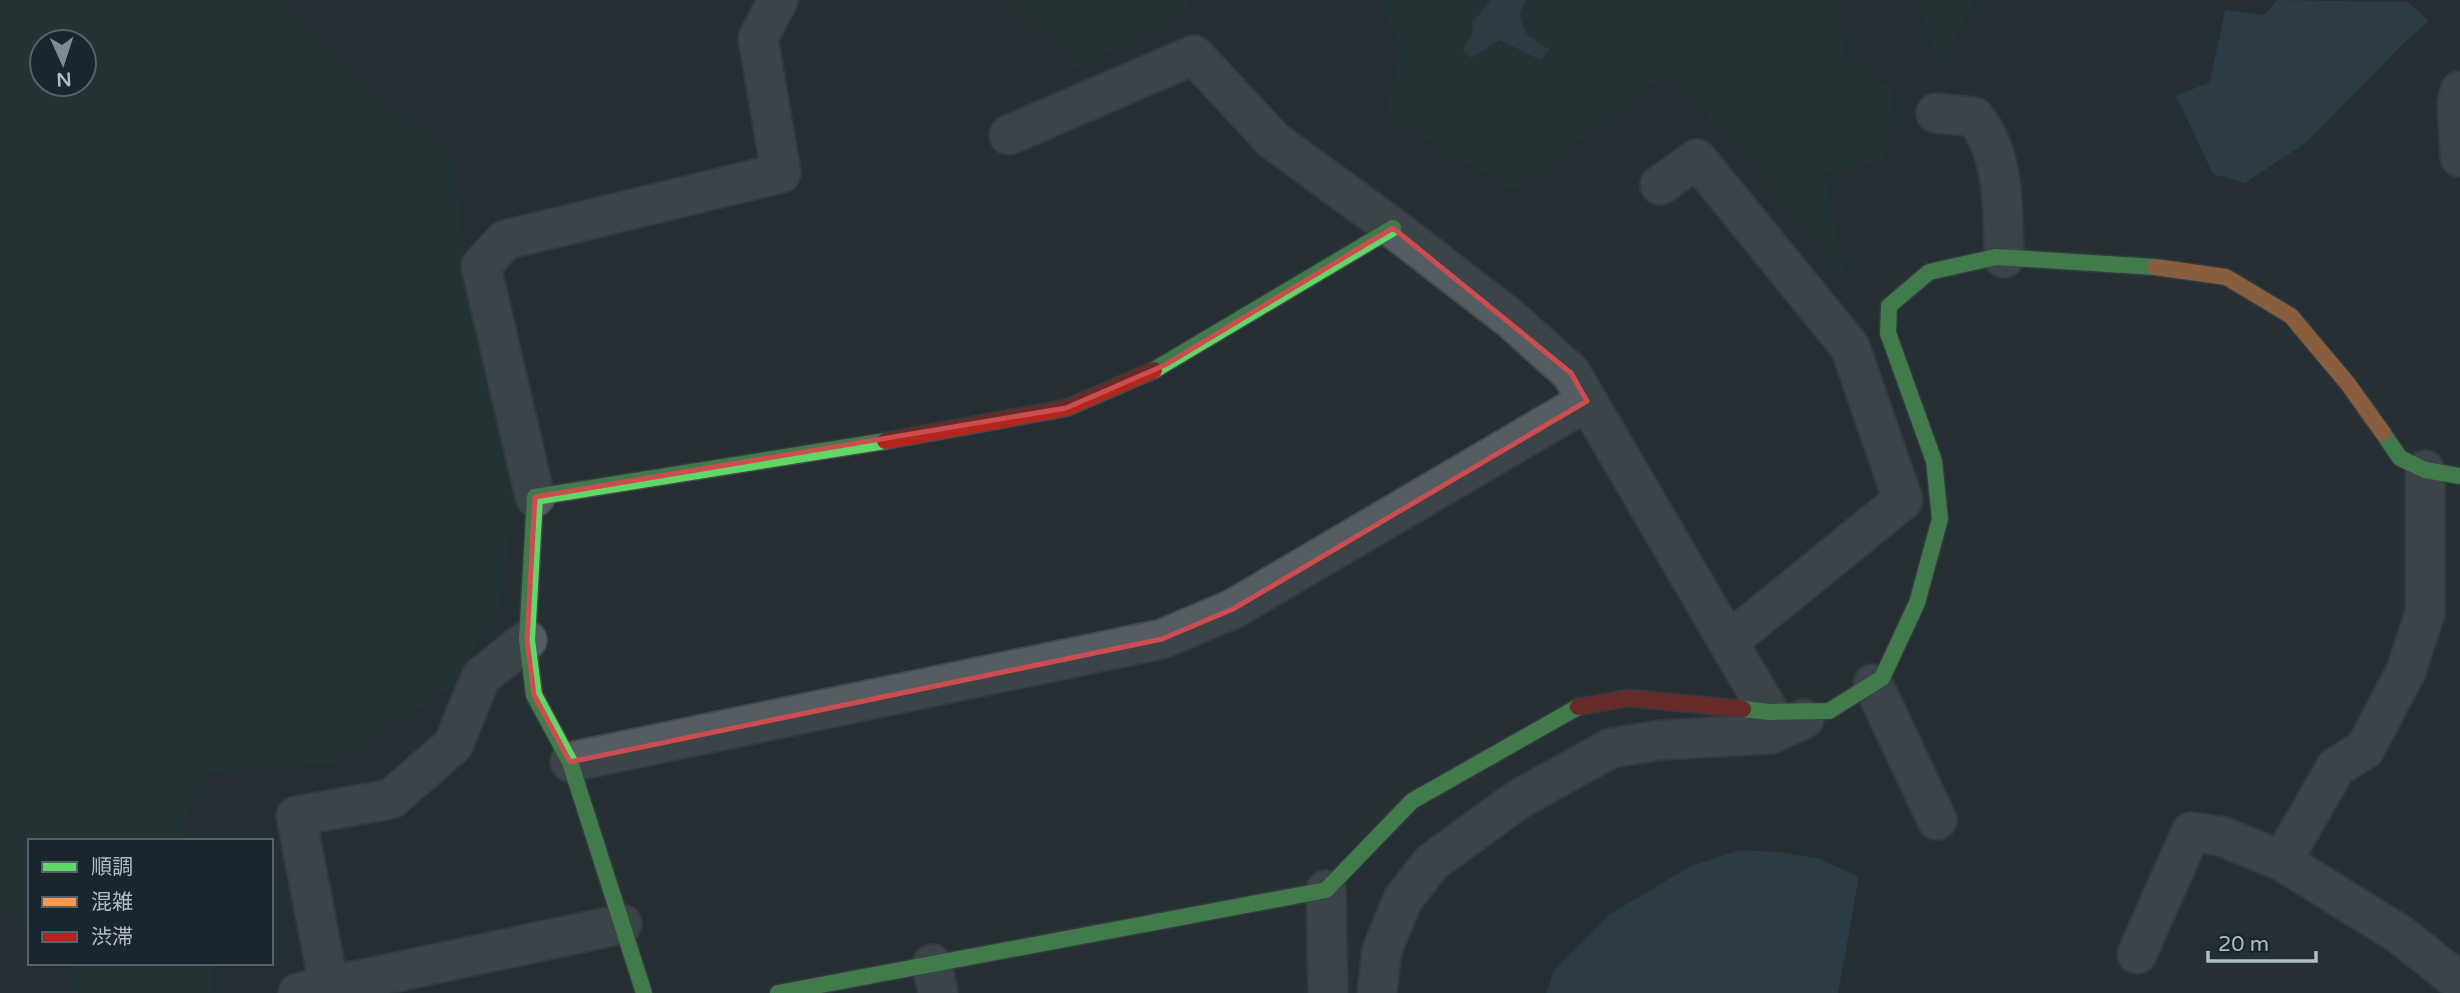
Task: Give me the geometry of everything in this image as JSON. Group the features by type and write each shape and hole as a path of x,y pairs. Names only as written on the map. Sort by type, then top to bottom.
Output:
{"street":[{"path":"645,993 570,762 534,695 527,640 535,498 481,266 505,240 781,173 758,38 778,0"},
{"path":"1009,135 1195,55 1273,140 1511,319 1571,373 1769,712"},
{"path":"2460,91 2457,103 2460,157"},
{"path":"1936,113 1974,117 1987,131 2002,191 2004,258"},
{"path":"1660,185 1697,159 1850,347 1903,500 1728,642"},
{"path":"535,498 952,430 1066,408 1165,365 1393,228"},
{"path":"778,993 935,978 1326,890 1412,801 1581,705 1628,698 1769,712 1829,711 1882,678 1917,603 1940,519 1934,461 1888,333 1889,306 1929,272 2004,258 2137,264 2226,277 2291,316 2348,384 2400,457 2442,473 2424,612 2406,671 2365,749 2336,767 2282,861"},
{"path":"570,762 1162,639 1234,609 1587,401"},
{"path":"527,640 481,677 453,745 391,799 296,816 314,990 622,923"},
{"path":"1872,684 1937,820"},
{"path":"1377,993 1382,950 1403,899 1432,862 1519,799 1611,748 1661,740 1771,734 1822,712"},
{"path":"2137,954 2191,832 2221,836 2282,861 2399,934 2460,982"},
{"path":"1326,890 1328,993"}],"highlighted area":[{"path":"1393,228 1571,373 1587,401 1233,609 1162,639 570,762 534,695 527,640 535,497 1066,408 1165,365"}],"green space":[{"path":"0,0 274,0 454,160 466,268 516,488 501,603 451,687 333,764 211,772 183,825 187,839 28,839 28,928 0,905"},
{"path":"1006,0 1189,0 1182,17 1077,69"},
{"path":"1384,0 1838,0 1845,57 1893,90 1885,161 1825,173 1844,275 1670,71 1514,191 1385,115 1402,47 1381,5"},
{"path":"1917,0 1972,0 1970,12 1938,64"},
{"path":"213,965 214,993 73,993 70,966"}],"water":[{"path":"1491,0 1525,0 1520,14 1526,34 1550,50 1540,60 1500,40 1471,58 1463,50 1473,33 1472,23"},
{"path":"2277,0 2408,2 2429,21 2307,142 2245,183 2213,174 2176,96 2210,82 2225,10 2264,15"},
{"path":"1741,850 1780,852 1820,859 1859,877 1838,993 1546,993 1554,970 1610,914 1691,866"}],"traffic: fast":[{"path":"1154,370 1393,228"},
{"path":"1743,709 1769,712 1829,711 1882,678 1917,603 1940,519 1934,461 1888,333 1889,306 1929,272 1996,257 2155,267"},
{"path":"2383,433 2400,458 2425,470 2460,476"},
{"path":"644,993 570,762 534,695 527,640 535,497 885,441"},
{"path":"778,993 1326,890 1412,801 1578,707"}],"traffic: slow":[{"path":"2155,267 2226,277 2291,316 2348,384 2383,433"}],"traffic: jam":[{"path":"885,441 1066,408 1154,370"},
{"path":"1578,707 1628,698 1743,709"}]}
